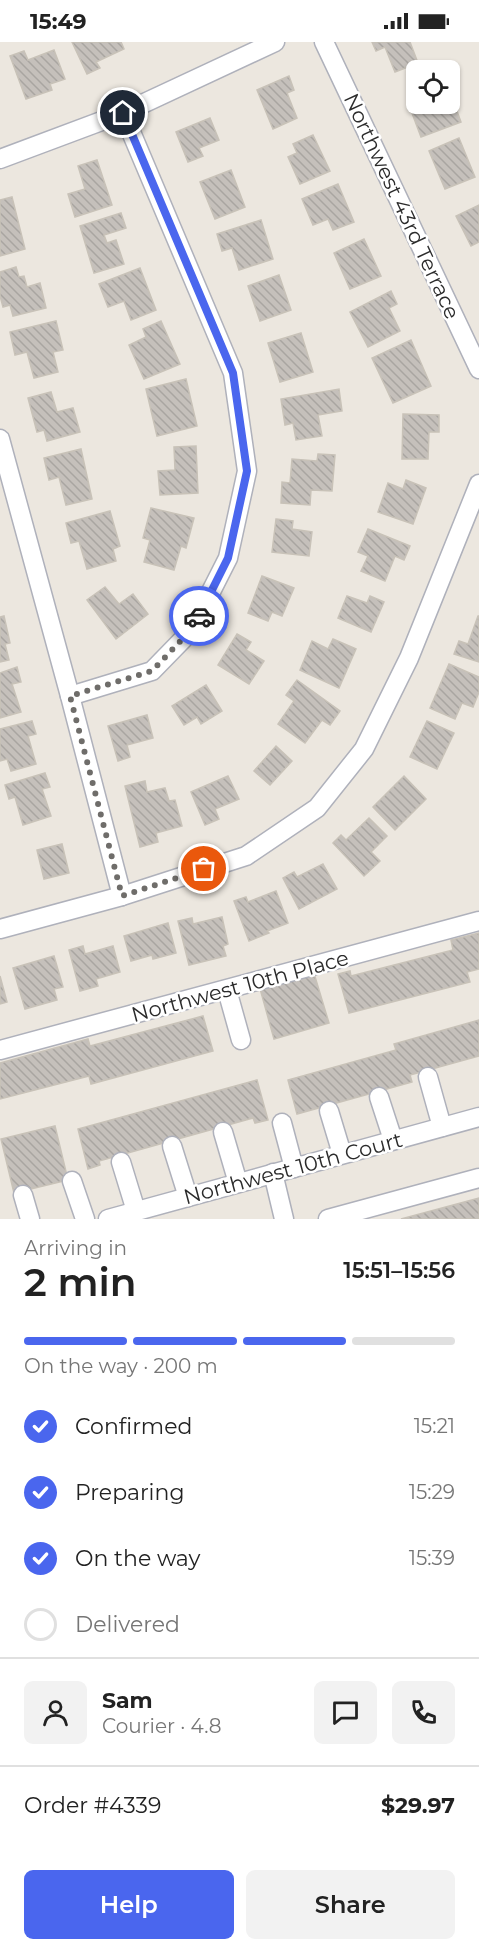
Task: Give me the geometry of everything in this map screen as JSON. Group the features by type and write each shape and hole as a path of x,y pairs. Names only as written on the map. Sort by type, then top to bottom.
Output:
{"street":[{"path":"0,159 123,113 275,42"},
{"name":"Northwest 43rd Terrace","path":"324,42 479,369"},
{"path":"70,696 152,671 191,630 228,558 247,471 233,373 123,113"},
{"path":"0,439 122,896"},
{"path":"0,928 122,896 246,856 317,808 364,749 409,658 479,484"},
{"name":"Northwest 10th Place","path":"0,1050 479,921"},
{"path":"227,990 241,1040"},
{"path":"428,1077 442,1127"},
{"path":"379,1097 393,1140"},
{"path":"329,1111 342,1154"},
{"name":"Northwest 10th Court","path":"108,1219 479,1117"},
{"path":"282,1123 294,1168"},
{"path":"223,1131 238,1183"},
{"path":"172,1146 188,1197"},
{"path":"121,1162 136,1211"},
{"path":"273,1173 285,1219"},
{"path":"328,1219 479,1178"},
{"path":"72,1180 85,1219"},
{"path":"23,1195 30,1219"}],"building":[{"path":"72,42 121,42 124,49 96,62 100,68 87,74"},
{"path":"372,42 410,42 417,60 406,60 406,68 395,72 385,47 376,51"},
{"path":"54,50 65,79 50,84 52,90 26,99 10,56 24,51 28,60"},
{"path":"289,76 294,90 287,93 297,118 273,129 257,90"},
{"path":"412,114 458,114 461,122 421,137"},
{"path":"210,118 219,140 199,148 203,156 188,162 176,132"},
{"path":"313,135 330,171 300,184 288,157 297,153 293,144"},
{"path":"459,138 475,177 445,189 429,151"},
{"path":"97,160 112,205 75,217 68,194 85,189 78,166"},
{"path":"231,170 245,207 215,219 200,182"},
{"path":"338,184 354,222 333,230 328,219 313,225 302,199"},
{"path":"12,197 25,249 0,256 0,200"},
{"path":"479,205 479,242 471,246 456,216"},
{"path":"121,213 126,228 104,235 107,243 116,240 124,264 94,273 80,226"},
{"path":"261,220 273,259 239,270 232,248 222,251 217,234"},
{"path":"364,239 381,276 350,289 334,253"},
{"path":"16,267 19,277 24,276 27,287 40,283 46,308 13,316 10,305 3,307 0,296 0,272"},
{"path":"140,268 156,310 131,320 124,301 108,307 99,284"},
{"path":"279,275 291,310 260,321 248,286"},
{"path":"391,291 397,304 389,308 400,331 368,347 350,312"},
{"path":"56,321 63,350 53,352 58,372 34,378 27,352 15,355 10,332"},
{"path":"161,321 180,364 144,379 129,345 146,337 143,329"},
{"path":"301,333 313,372 280,382 268,343"},
{"path":"411,340 431,386 393,403 372,358"},
{"path":"186,379 197,426 157,436 146,389"},
{"path":"339,389 342,411 318,415 322,436 296,440 293,423 285,425 281,399"},
{"path":"51,392 57,412 73,408 80,432 47,441 44,430 37,432 28,398"},
{"path":"403,414 439,415 439,432 429,432 428,459 402,459"},
{"path":"196,446 198,493 160,495 158,471 175,470 174,447"},
{"path":"81,449 92,499 66,505 59,477 49,480 44,458"},
{"path":"318,454 335,455 332,491 311,490 310,505 281,503 282,482 290,483 292,459 317,461"},
{"path":"406,480 426,488 413,524 378,512 388,483 403,489"},
{"path":"151,508 194,518 186,548 181,546 174,570 144,562 150,540 143,538"},
{"path":"110,511 120,546 113,549 116,561 87,569 79,541 71,543 66,523"},
{"path":"276,519 293,521 292,529 312,532 309,556 272,552"},
{"path":"368,529 410,546 404,560 395,556 385,581 361,571 368,556 358,552"},
{"path":"262,576 294,588 282,616 272,612 268,621 248,613"},
{"path":"105,587 119,604 133,594 148,614 116,639 87,600"},
{"path":"347,596 367,603 370,596 384,602 371,632 338,618"},
{"path":"4,616 10,643 5,644 9,660 0,662 0,617"},
{"path":"478,616 479,662 454,654 459,641 468,644"},
{"path":"237,634 251,642 246,650 264,661 249,684 218,665"},
{"path":"333,639 356,649 339,688 300,670 312,641 328,649"},
{"path":"449,664 479,677 479,692 473,707 462,703 455,719 430,708"},
{"path":"17,667 21,682 12,684 21,712 0,718 0,673"},
{"path":"297,680 340,711 330,725 322,720 305,743 278,724 294,701 286,695"},
{"path":"206,685 222,711 201,724 197,717 184,725 172,706"},
{"path":"147,715 153,738 127,745 130,757 118,761 108,726"},
{"path":"32,721 36,734 28,736 36,764 11,771 7,759 0,761 0,729"},
{"path":"427,721 454,733 437,769 410,757"},
{"path":"276,746 292,761 270,785 254,771"},
{"path":"45,773 50,787 42,789 51,816 23,825 15,797 9,799 5,785"},
{"path":"228,776 239,799 215,809 219,819 205,825 191,792"},
{"path":"404,776 426,799 395,830 373,807"},
{"path":"145,781 147,792 165,788 169,801 175,800 182,826 156,833 158,842 140,847 125,786"},
{"path":"369,818 387,836 371,852 380,861 364,876 333,843 341,835 346,840"},
{"path":"62,844 69,873 44,879 37,850"},
{"path":"323,864 337,889 299,909 283,878 294,872 297,877"},
{"path":"276,891 288,923 249,941 234,901 246,897 248,902"},
{"path":"222,917 228,944 223,946 226,956 189,965 178,921 192,918 193,924"},
{"path":"168,923 176,953 153,959 152,955 131,961 124,936"},
{"path":"479,933 479,969 467,972 470,982 349,1013 338,974 350,971 351,976 453,950 451,940"},
{"path":"83,946 85,954 113,946 120,972 96,979 98,986 80,991 69,950"},
{"path":"54,956 63,987 54,989 57,1000 25,1009 13,968"},
{"path":"313,970 329,1023 274,1039 259,985"},
{"path":"0,976 7,1002 0,1004"},
{"path":"203,1016 213,1051 91,1084 89,1076 0,1099 0,1063 88,1039 90,1046"},
{"path":"479,1020 479,1056 410,1075 412,1082 297,1114 288,1080 396,1050 394,1044"},
{"path":"257,1080 268,1120 255,1123 253,1118 99,1161 100,1165 88,1169 78,1129"},
{"path":"55,1126 68,1180 14,1193 1,1139"},
{"path":"479,1198 479,1219 401,1219"}],"way so far":[{"path":"199,616 191,630 152,671 70,696 122,896 204,869"}],"route":[{"path":"123,113 233,373 247,471 228,558 199,616"}]}
